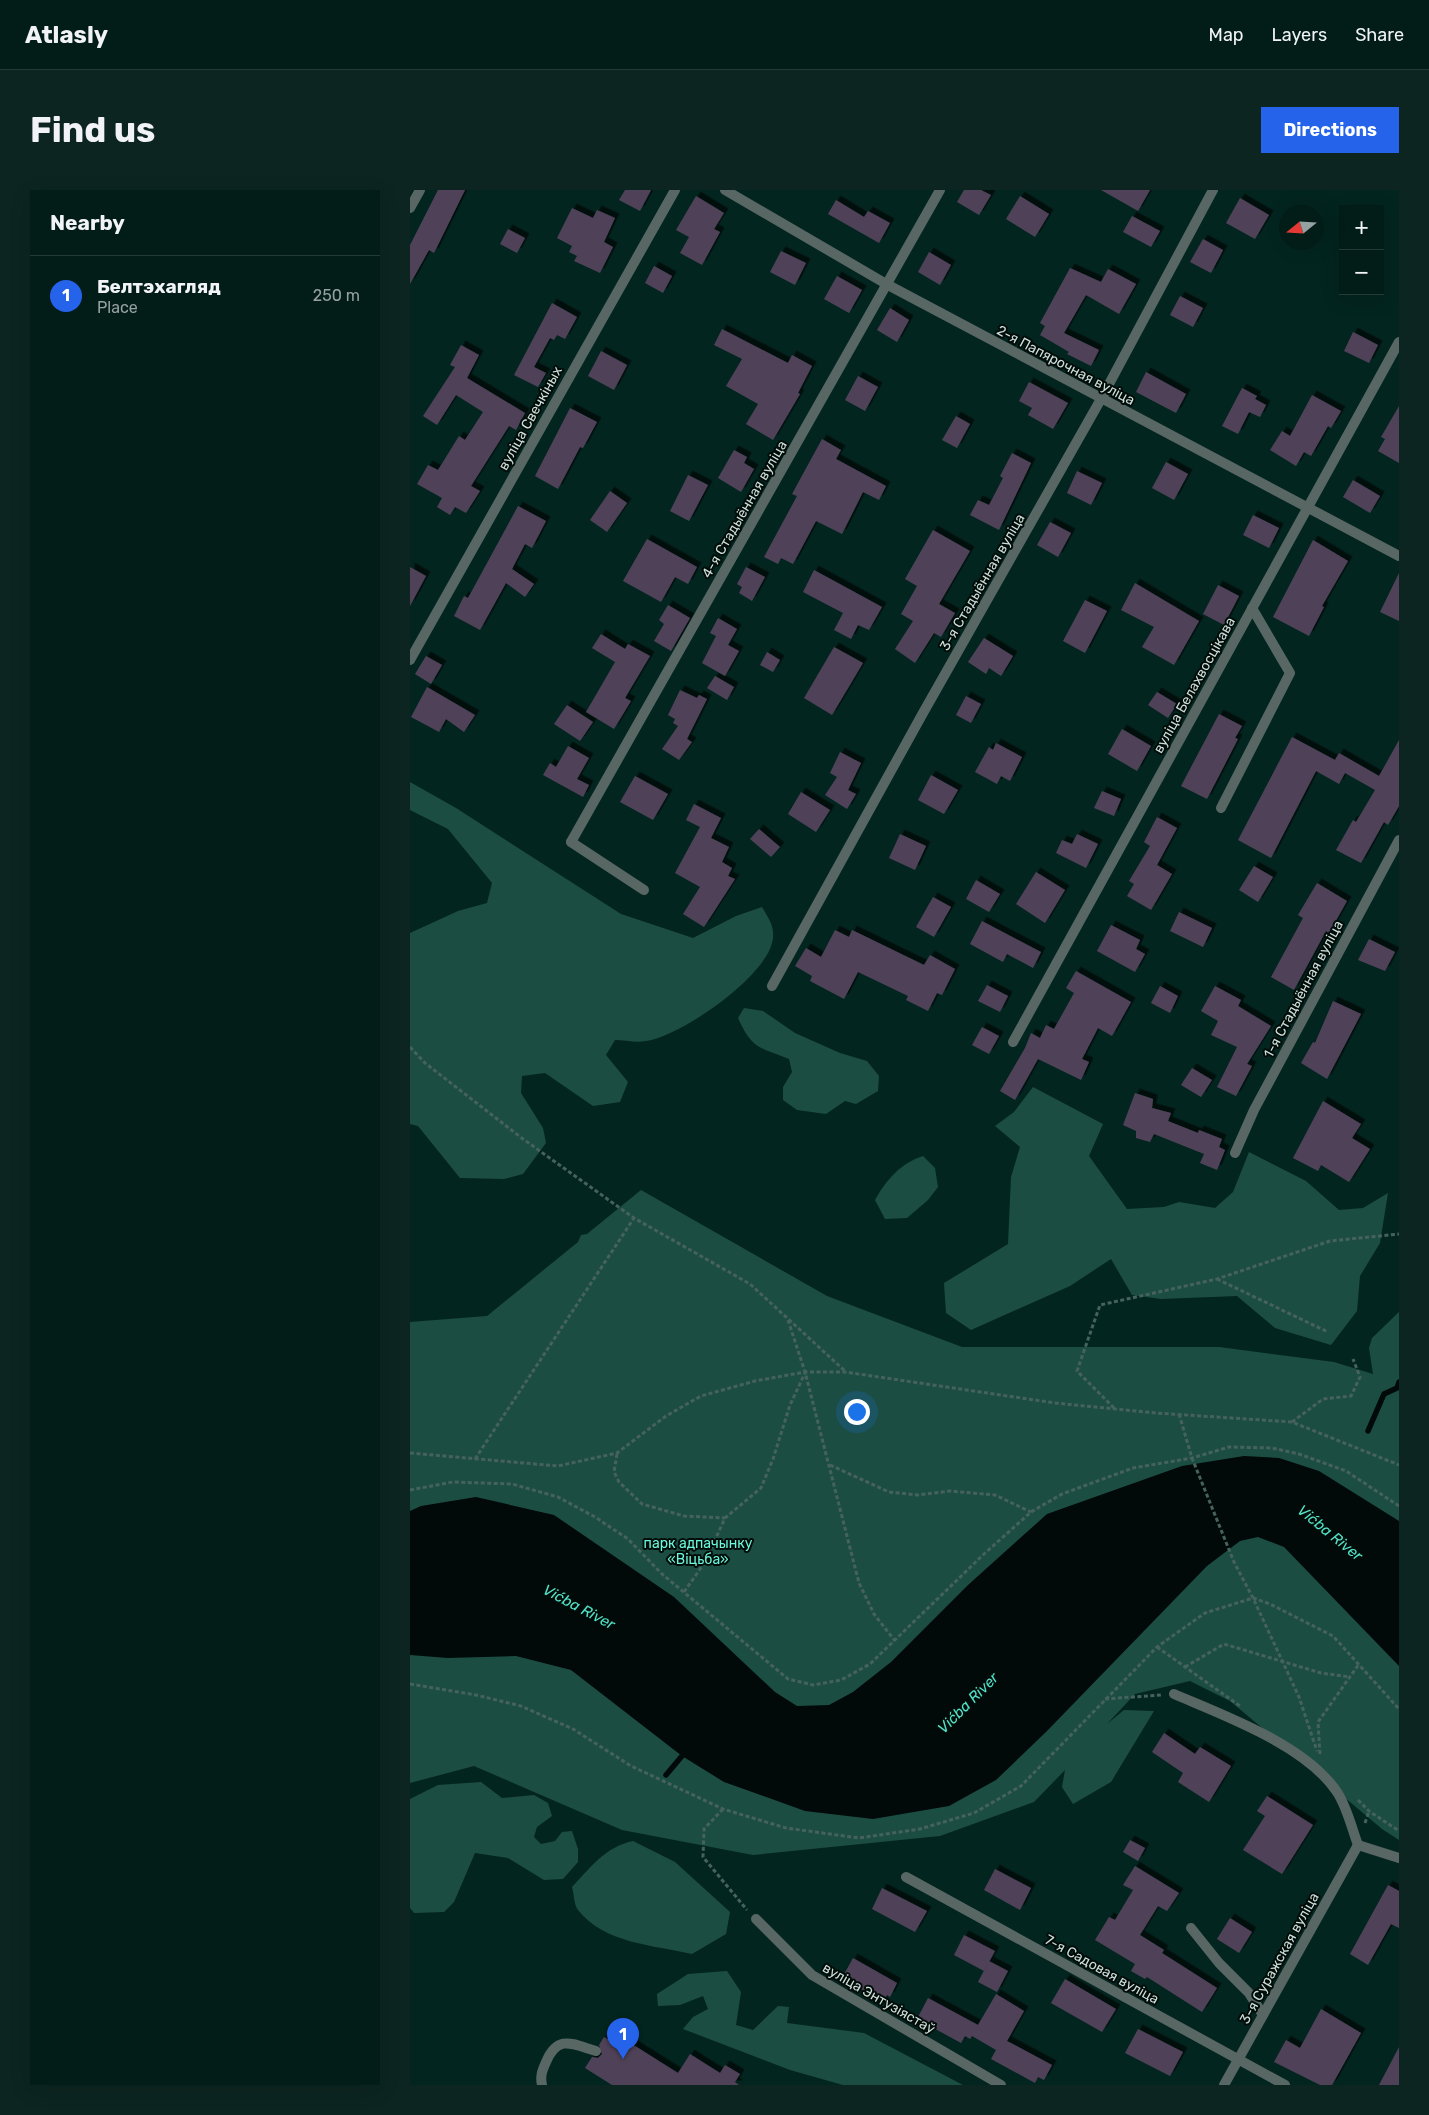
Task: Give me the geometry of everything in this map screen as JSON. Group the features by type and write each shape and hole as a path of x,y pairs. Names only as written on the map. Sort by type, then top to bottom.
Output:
{"street":[{"path":"410,208 420,190"},
{"name":"вуліца Свечкіных","path":"410,660 675,190"},
{"name":"2-я Папярочная вуліца","path":"725,190 888,285 1399,556"},
{"name":"4-я Стадыённая вуліца","path":"644,890 571,842 888,285 940,190"},
{"name":"3-я Стадыённая вуліца","path":"772,986 923,713 1101,399 1213,190"},
{"name":"вуліца Белахвосцікава","path":"1013,1042 1252,608 1309,509 1399,342"},
{"path":"1221,808 1290,673 1252,608"},
{"name":"1-я Стадыённая вуліца","path":"1235,1153 1254,1110 1399,840"},
{"path":"1174,1694 1261,1732 1317,1765 1337,1792 1358,1846 1399,1858"},
{"name":"3-я Суражская вуліца","path":"1224,2085 1358,1846"},
{"name":"7-я Садовая вуліца","path":"906,1877 1285,2085"},
{"name":"вуліца Энтузіястаў","path":"756,1919 812,1975 1001,2085"},
{"path":"1191,1928 1219,1963 1249,1992 1263,2015"},
{"path":"542,2085 540,2076 552,2048 559,2044 568,2043 596,2051"}],"path":[{"path":"410,1047 425,1063 523,1139 634,1218 750,1284 845,1372"},
{"path":"475,1460 634,1218"},
{"path":"1114,1409 1077,1371 1100,1305 1217,1278 1330,1241 1399,1234"},
{"path":"1217,1278 1328,1332"},
{"path":"788,1319 805,1372 859,1583 874,1614 896,1641"},
{"path":"1292,1422 1323,1399 1352,1396 1360,1377 1353,1359"},
{"path":"684,1592 705,1562 725,1518 761,1488 773,1459 790,1405 805,1372"},
{"path":"410,1453 558,1466 616,1453 666,1416 701,1396 755,1381 805,1372 845,1372 1055,1403 1292,1422 1399,1465"},
{"path":"1178,1414 1192,1458 1234,1562 1253,1598 1299,1697 1317,1765"},
{"path":"410,1490 453,1482 512,1484 558,1497 595,1517 628,1539 662,1574 753,1652 788,1679 813,1685 840,1680 870,1664 896,1641 984,1554 1031,1512 1062,1494 1132,1468 1192,1458 1229,1447 1272,1448 1299,1454 1346,1472 1399,1506"},
{"path":"616,1453 614,1472 619,1482 642,1504 684,1516 725,1518"},
{"path":"830,1465 889,1492 918,1494 950,1491 995,1496 1031,1512"},
{"path":"410,1684 476,1694 521,1706 573,1729 631,1766 723,1809 786,1828 859,1838 920,1829 974,1813 1021,1786 1104,1699 1157,1647 1205,1613 1253,1598 1270,1604 1334,1636 1399,1709"},
{"path":"1185,1667 1224,1644 1321,1673 1350,1677"},
{"path":"1317,1765 1318,1722 1359,1664"},
{"path":"1104,1699 1174,1694"},
{"path":"1355,1798 1369,1812 1399,1831"},
{"path":"723,1809 704,1829 702,1857 756,1919"}],"green space":[{"path":"410,782 456,808 621,914 693,938 736,916 762,907 772,928 772,943 765,957 753,973 719,1004 679,1029 661,1037 642,1042 615,1040 606,1055 628,1082 620,1102 593,1106 545,1073 522,1076 521,1093 543,1128 546,1143 523,1174 504,1179 460,1178 418,1126 410,1124 410,933 458,911 487,903 492,883 448,829 410,810"},
{"path":"744,1008 763,1011 795,1033 840,1053 867,1061 879,1076 878,1091 856,1104 845,1101 826,1114 797,1110 783,1100 783,1087 792,1072 789,1059 763,1049 752,1041 738,1018"},
{"path":"1033,1087 1103,1124 1089,1156 1127,1209 1164,1207 1179,1202 1215,1208 1233,1192 1249,1152 1306,1181 1339,1210 1363,1208 1388,1193 1380,1243 1360,1276 1357,1311 1331,1345 1275,1328 1237,1296 1161,1299 1132,1295 1111,1259 1070,1286 971,1330 946,1313 944,1283 1008,1244 1011,1177 1020,1147 995,1126 1014,1112"},
{"path":"923,1156 935,1168 938,1187 928,1200 907,1218 885,1219 875,1200 879,1193 895,1173 908,1163"},
{"name":"парк адпачынку «Віцьба»","path":"641,1190 827,1296 962,1347 1219,1347 1334,1362 1373,1374 1369,1348 1372,1338 1399,1312 1399,1840 1382,1829 1230,1701 1190,1681 1135,1694 1107,1724 1124,1710 1154,1711 1111,1782 1073,1804 1062,1787 1065,1770 1034,1802 940,1836 753,1855 622,1830 474,1766 410,1783 410,1322 487,1316 578,1242 581,1235 587,1234"},
{"path":"481,1782 502,1798 534,1795 548,1803 552,1816 537,1827 534,1837 541,1844 555,1841 562,1832 572,1831 578,1849 578,1862 563,1879 544,1880 508,1858 475,1853 454,1902 444,1912 414,1913 410,1908 410,1799 438,1785"},
{"path":"633,1841 675,1862 730,1912 726,1934 692,1954 646,1945 616,1936 602,1930 578,1910 572,1887 606,1853"},
{"path":"727,1971 741,1992 736,2025 753,2030 778,2006 789,2007 787,2023 864,2033 963,2085 843,2085 790,2070 683,2029 693,2017 708,2009 703,1996 680,2005 658,2006 657,1994 688,1974"}],"water":[{"name":"Vićba River","path":"1244,1456 1279,1458 1319,1471 1399,1521 1399,1666 1284,1547 1258,1537 1240,1541 1207,1566 1046,1732 996,1780 949,1806 873,1819 805,1811 724,1782 682,1756 571,1670 516,1656 448,1658 410,1655 410,1511 421,1506 476,1497 554,1515 674,1597 775,1692 797,1706 829,1705 853,1692 891,1662 968,1585 1047,1514 1182,1466"}],"building":[{"path":"438,190 465,190 434,253 429,250 410,284 410,245"},
{"path":"625,190 651,190 640,211 619,200"},
{"path":"964,190 981,190 991,195 979,215 957,202"},
{"path":"1101,190 1150,190 1138,211"},
{"path":"696,196 724,213 714,229 720,232 702,265 680,253 689,237 676,230"},
{"path":"1020,196 1049,214 1035,237 1006,219"},
{"path":"1240,198 1269,215 1255,239 1226,223"},
{"path":"836,200 864,217 868,211 890,223 879,243 828,214"},
{"path":"572,208 593,218 597,210 615,218 604,242 613,247 600,273 574,261 577,256 569,252 572,246 557,238"},
{"path":"1132,216 1160,231 1151,247 1123,232"},
{"path":"508,229 525,238 517,253 500,244"},
{"path":"1203,239 1223,250 1211,273 1190,262"},
{"path":"781,251 806,263 795,285 770,272"},
{"path":"929,252 951,265 940,285 918,272"},
{"path":"654,266 672,276 663,293 645,283"},
{"path":"1070,268 1101,282 1108,269 1136,284 1119,314 1086,295 1064,333 1099,350 1091,366 1067,354 1069,352 1040,335 1045,326 1040,323"},
{"path":"837,276 862,290 849,313 824,299"},
{"path":"1180,296 1203,308 1193,327 1170,315"},
{"path":"552,303 577,317 565,339 557,335 554,340 550,338 534,367 546,373 538,387 514,375"},
{"path":"890,308 909,320 897,342 877,330"},
{"path":"722,329 788,363 792,355 812,366 798,393 800,394 773,440 746,424 758,404 726,386 742,359 714,345"},
{"path":"1353,332 1378,345 1369,363 1344,351"},
{"path":"461,345 479,355 467,378 525,413 516,430 509,426 471,486 480,491 466,513 455,507 450,515 437,507 442,498 417,484 428,465 438,470 459,436 465,440 483,412 456,395 437,425 423,416 455,367 450,365"},
{"path":"601,351 627,365 614,390 588,376"},
{"path":"1146,372 1186,394 1176,413 1136,392"},
{"path":"858,376 878,387 865,411 845,400"},
{"path":"1029,382 1068,403 1053,429 1028,415 1032,408 1019,401"},
{"path":"1242,388 1257,396 1255,399 1266,405 1260,417 1249,412 1238,434 1222,426"},
{"path":"1312,395 1341,411 1331,428 1328,426 1311,456 1304,452 1296,466 1270,450 1282,431 1290,436"},
{"path":"1399,406 1399,463 1378,451 1385,439 1381,437"},
{"path":"570,408 597,422 583,448 580,447 558,489 535,476"},
{"path":"956,416 970,424 957,448 942,440"},
{"path":"822,439 841,450 836,459 886,486 879,500 863,492 842,534 816,521 793,564 781,558 778,564 764,557 797,496 792,494"},
{"path":"734,450 747,457 744,463 754,469 741,492 718,478"},
{"path":"1012,453 1031,463 999,530 970,515 978,500 989,505 1003,478 1000,476"},
{"path":"1166,462 1188,474 1174,500 1152,488"},
{"path":"1077,471 1102,483 1091,505 1067,493"},
{"path":"688,475 708,485 689,521 670,511"},
{"path":"1353,480 1380,496 1370,513 1343,497"},
{"path":"610,491 627,503 607,532 590,520"},
{"path":"518,506 546,521 532,548 525,544 512,569 534,584 525,597 506,583 480,630 454,616 464,596 468,598"},
{"path":"1253,515 1279,528 1269,548 1243,535"},
{"path":"1050,522 1071,533 1058,557 1037,545"},
{"path":"933,530 970,551 939,604 955,613 941,637 934,633 915,663 895,649 913,621 901,614 917,586 905,579"},
{"path":"647,539 697,567 688,584 675,577 661,602 623,581"},
{"path":"1313,540 1348,561 1322,606 1324,607 1309,636 1273,617"},
{"path":"410,567 426,576 410,606"},
{"path":"746,567 765,577 752,601 739,593 742,587 737,584"},
{"path":"814,570 882,607 869,630 858,625 851,639 834,630 843,613 803,592"},
{"path":"1399,573 1399,621 1380,612"},
{"path":"1135,583 1199,621 1174,665 1142,647 1154,627 1121,610"},
{"path":"1218,585 1239,596 1224,625 1203,614"},
{"path":"1085,600 1107,611 1085,653 1063,641"},
{"path":"668,605 690,618 671,651 654,641 664,624 659,620"},
{"path":"718,618 737,629 728,645 739,651 725,676 702,663 716,636 710,633"},
{"path":"601,634 625,649 628,644 650,656 625,698 631,701 614,729 586,712 615,662 592,648"},
{"path":"984,638 1013,656 1001,676 989,668 986,674 968,662"},
{"path":"834,647 863,663 832,715 804,698"},
{"path":"767,652 780,660 773,672 760,665"},
{"path":"426,656 442,665 431,684 415,674"},
{"path":"715,676 734,687 727,700 707,688"},
{"path":"427,687 475,715 464,732 446,719 439,732 411,717"},
{"path":"680,690 697,698 699,695 707,699 687,739 692,742 679,760 662,749 678,726 673,723 675,719 668,715"},
{"path":"1157,692 1177,704 1168,718 1148,705"},
{"path":"966,696 981,704 971,723 956,715"},
{"path":"567,705 593,722 580,741 554,724"},
{"path":"1219,714 1242,726 1235,738 1238,739 1207,799 1181,786"},
{"path":"1122,729 1151,746 1137,771 1108,754"},
{"path":"1292,737 1335,760 1339,753 1379,776 1399,740 1399,806 1388,825 1384,822 1361,863 1336,850 1353,820 1356,822 1375,790 1345,773 1339,784 1316,771 1271,858 1238,840"},
{"path":"996,743 1022,757 1010,781 1001,776 997,784 975,772 989,747 993,750"},
{"path":"568,746 589,758 577,779 589,785 583,797 543,775 550,763 556,767"},
{"path":"840,752 861,763 848,790 856,794 847,809 825,795 837,777 830,773"},
{"path":"931,775 958,790 944,814 918,800"},
{"path":"635,776 668,794 653,820 620,802"},
{"path":"1102,791 1121,799 1114,816 1094,808"},
{"path":"801,792 830,810 816,832 788,814"},
{"path":"694,804 721,818 711,838 729,847 722,862 732,868 728,876 735,879 704,927 683,914 700,887 675,873 700,827 686,820"},
{"path":"1157,817 1177,828 1157,865 1172,874 1151,910 1127,896 1134,884 1129,881 1150,846 1144,842"},
{"path":"759,829 780,847 771,857 750,839"},
{"path":"900,834 926,846 915,870 889,858"},
{"path":"1077,834 1098,844 1086,868 1056,853 1062,840 1072,844"},
{"path":"1254,866 1273,877 1258,902 1239,890"},
{"path":"1036,872 1065,890 1045,923 1016,904"},
{"path":"976,880 1000,894 989,912 966,899"},
{"path":"1317,883 1347,901 1329,933 1326,931 1294,990 1271,977 1303,918 1298,915"},
{"path":"933,897 951,907 934,937 916,927"},
{"path":"1179,912 1212,928 1203,947 1170,931"},
{"path":"982,921 1041,952 1033,968 1007,954 1003,962 970,944"},
{"path":"1111,925 1140,940 1136,949 1145,954 1135,972 1097,951"},
{"path":"835,930 849,937 852,930 924,965 930,955 955,969 942,995 937,993 928,1011 906,1000 908,996 858,972 844,999 810,981 812,976 795,966 806,948 821,957"},
{"path":"1369,939 1395,952 1385,971 1358,960"},
{"path":"1076,971 1131,1002 1112,1036 1098,1028 1082,1059 1089,1062 1081,1080 1038,1059 1015,1100 1000,1091 1025,1048 1031,1033 1040,1038 1046,1025 1054,1029 1074,993 1066,988"},
{"path":"987,985 1008,996 1000,1012 978,1001"},
{"path":"1160,986 1178,996 1170,1013 1151,1003"},
{"path":"1215,986 1241,1000 1238,1006 1271,1026 1247,1064 1252,1066 1236,1096 1217,1087 1237,1047 1211,1035 1218,1021 1201,1011"},
{"path":"1333,1001 1361,1014 1327,1079 1301,1063 1313,1042 1315,1043"},
{"path":"982,1027 999,1036 989,1054 972,1045"},
{"path":"1192,1068 1212,1080 1201,1097 1181,1085"},
{"path":"1135,1093 1153,1099 1152,1108 1171,1113 1168,1121 1198,1133 1199,1130 1222,1139 1219,1147 1225,1150 1217,1170 1200,1163 1204,1154 1154,1134 1150,1142 1136,1138 1136,1131 1123,1125"},
{"path":"1323,1101 1361,1124 1352,1138 1370,1149 1349,1182 1321,1165 1318,1171 1293,1158"},
{"path":"1164,1733 1195,1754 1200,1747 1231,1766 1209,1802 1178,1782 1183,1773 1152,1752"},
{"path":"1267,1796 1313,1825 1282,1874 1243,1850 1265,1816 1257,1811"},
{"path":"1130,1840 1145,1848 1138,1861 1123,1852"},
{"path":"1135,1866 1179,1893 1167,1911 1158,1906 1140,1935 1164,1950 1162,1953 1217,1988 1202,2012 1147,1977 1145,1979 1131,1971 1135,1964 1095,1940 1109,1917 1115,1920 1133,1890 1123,1885"},
{"path":"995,1869 1031,1888 1020,1910 984,1890"},
{"path":"1388,1885 1399,1891 1399,1928 1391,1924 1368,1965 1350,1954"},
{"path":"882,1888 927,1911 915,1932 872,1909"},
{"path":"1230,1918 1252,1932 1239,1953 1217,1939"},
{"path":"964,1935 995,1951 984,1971 954,1955"},
{"path":"853,1958 897,1983 890,1997 887,1995 883,2002 842,1978"},
{"path":"989,1961 1008,1971 997,1992 978,1982"},
{"path":"1065,1979 1116,2009 1102,2032 1051,2003"},
{"path":"996,1994 1024,2011 1007,2041 1052,2065 1044,2080 1038,2077 1035,2083 991,2059 996,2050 972,2036 970,2039 965,2036 961,2043 917,2019 928,1998 978,2025"},
{"path":"1321,2009 1361,2033 1332,2085 1320,2085 1274,2062 1286,2040 1300,2048"},
{"path":"1138,2029 1183,2052 1170,2076 1125,2053"},
{"path":"604,2037 619,2046 624,2039 678,2073 690,2054 720,2073 725,2065 740,2074 735,2082 739,2085 612,2085 585,2068 592,2057 598,2058 602,2054 599,2045"},
{"path":"1399,2047 1399,2085 1379,2085"}],"waterway":[{"path":"1368,1431 1384,1394 1397,1388 1399,1382"},
{"path":"666,1775 682,1756"}],"place":[{"name":"Белтэхагляд","path":"623,2059"}]}
